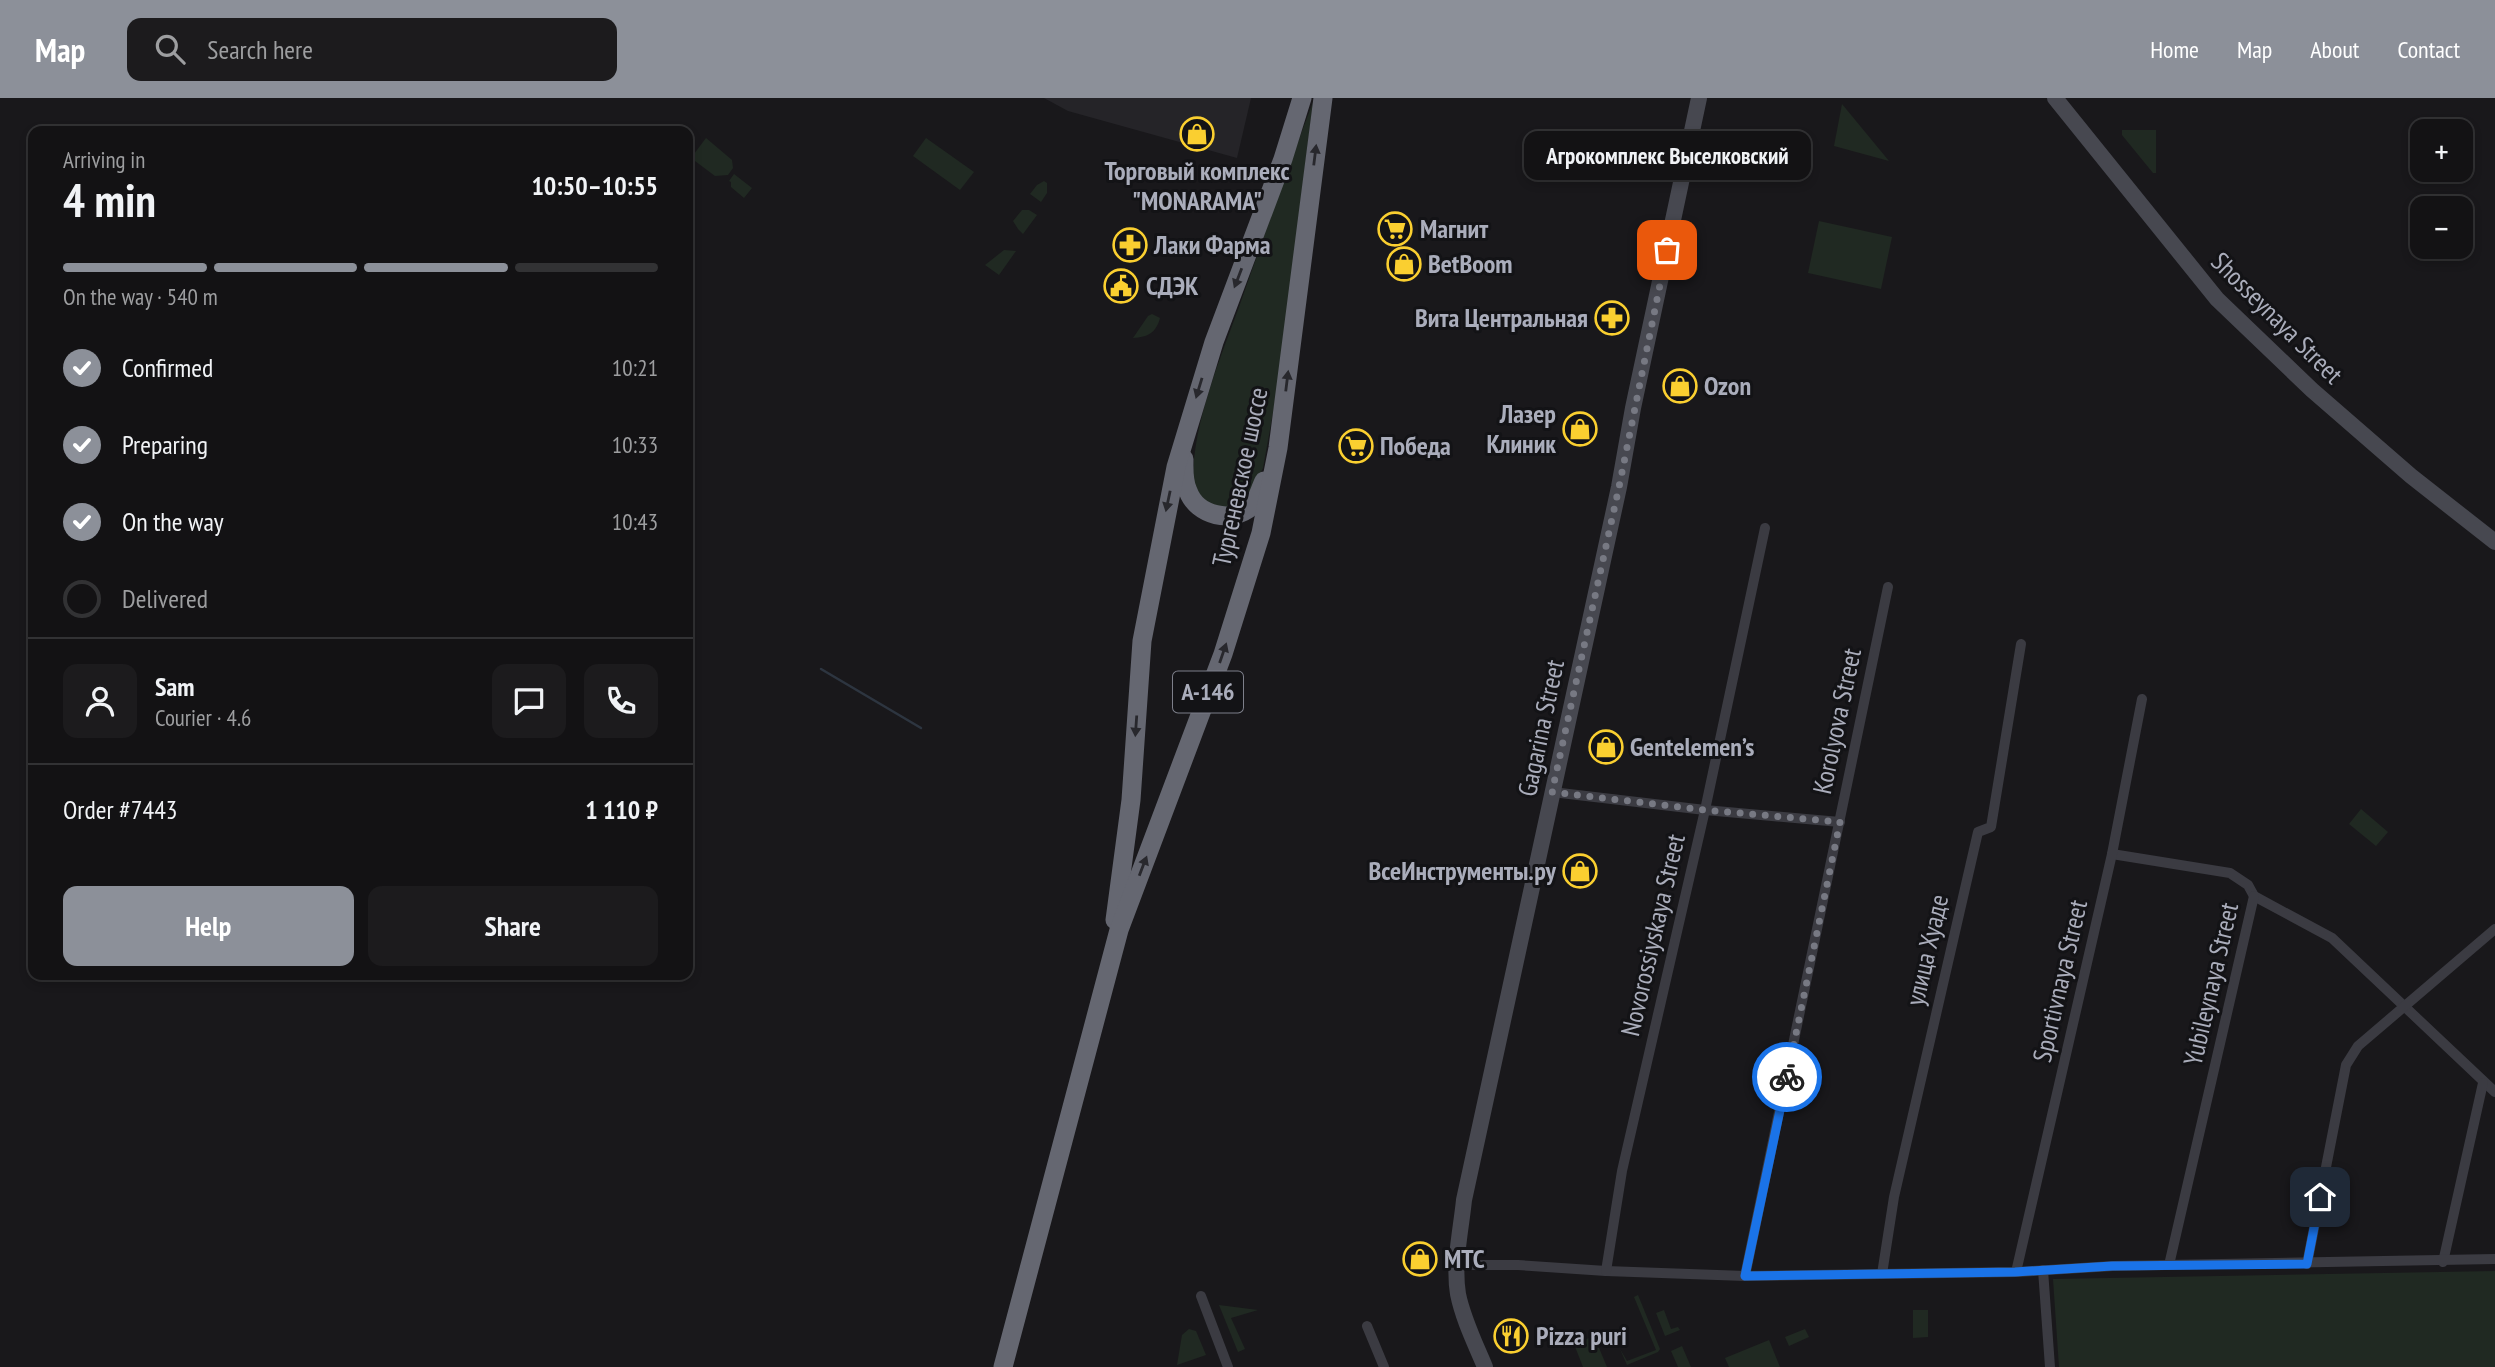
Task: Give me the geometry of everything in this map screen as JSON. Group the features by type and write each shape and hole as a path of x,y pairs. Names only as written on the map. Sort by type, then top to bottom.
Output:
{"highway":[{"name":"А-146","path":"1003,1367 1116,929 1131,800 1142,641 1160,539 1185,435 1214,341 1283,159 1302,98"},
{"name":"Тургеневское шоссе","path":"1116,929 1223,654 1261,533 1278,449 1323,98"},
{"name":"А-146","path":"1185,435 1184,480 1189,495 1200,508 1218,517 1236,515 1253,505 1278,449"},
{"name":"А-146","path":"996,1367 1116,929"}],"street":[{"name":"Gagarina Street","path":"1485,1367 1463,1314 1458,1293 1464,1200 1619,487 1699,98"},
{"name":"Shosseynaya Street","path":"2055,98 2217,299 2312,390 2411,476 2495,542"},
{"name":"Novorossiyskaya Street","path":"1606,1271 1622,1171 1705,810 1765,528"},
{"name":"Korolyova Street","path":"1745,1276 1888,587"},
{"name":"улица Хуаде","path":"1882,1273 1894,1197 1978,832 1991,827 2021,644"},
{"name":"Sportivnaya Street","path":"2015,1272 2112,854 2143,699"},
{"path":"1552,792 1840,822"},
{"path":"2112,854 2230,873 2248,885 2254,896"},
{"name":"Yubileynaya Street","path":"2169,1265 2254,896 2332,938 2495,1092"},
{"path":"2307,1264 2346,1065 2358,1046 2495,929"},
{"path":"2443,1262 2483,1083"},
{"path":"1458,1265 1518,1265 1745,1276 2015,1272 2112,1266 2495,1259"},
{"path":"2043,1270 2050,1367"},
{"path":"1201,1296 1228,1367"},
{"path":"1367,1326 1384,1367"}],"shaded area":[{"name":"Торговый комплекс \"MONARAMA\"","path":"1044,98 1251,98 1237,158 1068,111"},
{"path":"1313,102 1278,385 1263,468 1247,501 1219,512 1194,492 1193,470 1200,423 1214,375"},
{"path":"1842,104 1889,161 1834,146"},
{"path":"2122,130 2156,130 2156,173 2153,173 2122,135"},
{"path":"706,138 732,160 733,168 728,175 715,176 693,160 693,155"},
{"path":"926,138 974,172 960,190 913,156"},
{"path":"734,174 752,188 744,198 731,187 729,181"},
{"path":"1044,181 1047,183 1047,193 1041,202 1030,194"},
{"path":"1022,210 1029,210 1037,215 1023,234 1013,221"},
{"path":"1819,221 1892,237 1881,289 1808,273"},
{"path":"1004,250 1016,251 999,275 985,265"},
{"path":"1152,314 1160,318 1154,331 1143,337 1133,338 1148,316"},
{"path":"2361,809 2388,832 2376,846 2349,824"},
{"path":"2495,1271 2495,1367 2059,1367 2053,1279"},
{"path":"1638,1295 1660,1349 1627,1365 1620,1349 1627,1361 1656,1350 1634,1297"},
{"path":"1219,1305 1258,1310 1231,1318 1245,1349 1238,1352"},
{"path":"1664,1310 1671,1329 1678,1327 1680,1330 1665,1336 1656,1313"},
{"path":"1913,1310 1928,1310 1928,1337 1913,1338"},
{"path":"1189,1329 1196,1331 1206,1355 1177,1365 1182,1335"},
{"path":"1805,1329 1809,1337 1789,1346 1785,1337"},
{"path":"1594,1336 1607,1367 1583,1367 1574,1344"},
{"path":"1769,1340 1780,1367 1729,1367 1725,1358"},
{"path":"1682,1346 1691,1367 1678,1367 1671,1351"}],"waterway":[{"path":"821,669 921,728"}],"way so far":[{"path":"1667,250 1619,487 1552,792 1840,822 1787,1077"}],"place":[{"name":"Торговый комплекс \"MONARAMA\"","path":"1197,134"},
{"name":"Магнит","path":"1395,229"},
{"name":"Лаки Фарма","path":"1130,245"},
{"name":"Агрокомплекс Выселковский","path":"1667,250"},
{"name":"BetBoom","path":"1404,264"},
{"name":"СДЭК","path":"1121,286"},
{"name":"Вита Центральная","path":"1612,318"},
{"name":"Ozon","path":"1680,386"},
{"name":"Лазер Клиник","path":"1580,429"},
{"name":"Победа","path":"1356,446"},
{"name":"Gentelemen’s","path":"1606,747"},
{"name":"ВсеИнструменты.ру","path":"1580,871"},
{"name":"МТС","path":"1420,1259"},
{"name":"Pizza puri","path":"1511,1336"}],"route":[{"path":"1787,1077 1745,1276 2015,1272 2112,1266 2307,1264 2320,1197"}]}
